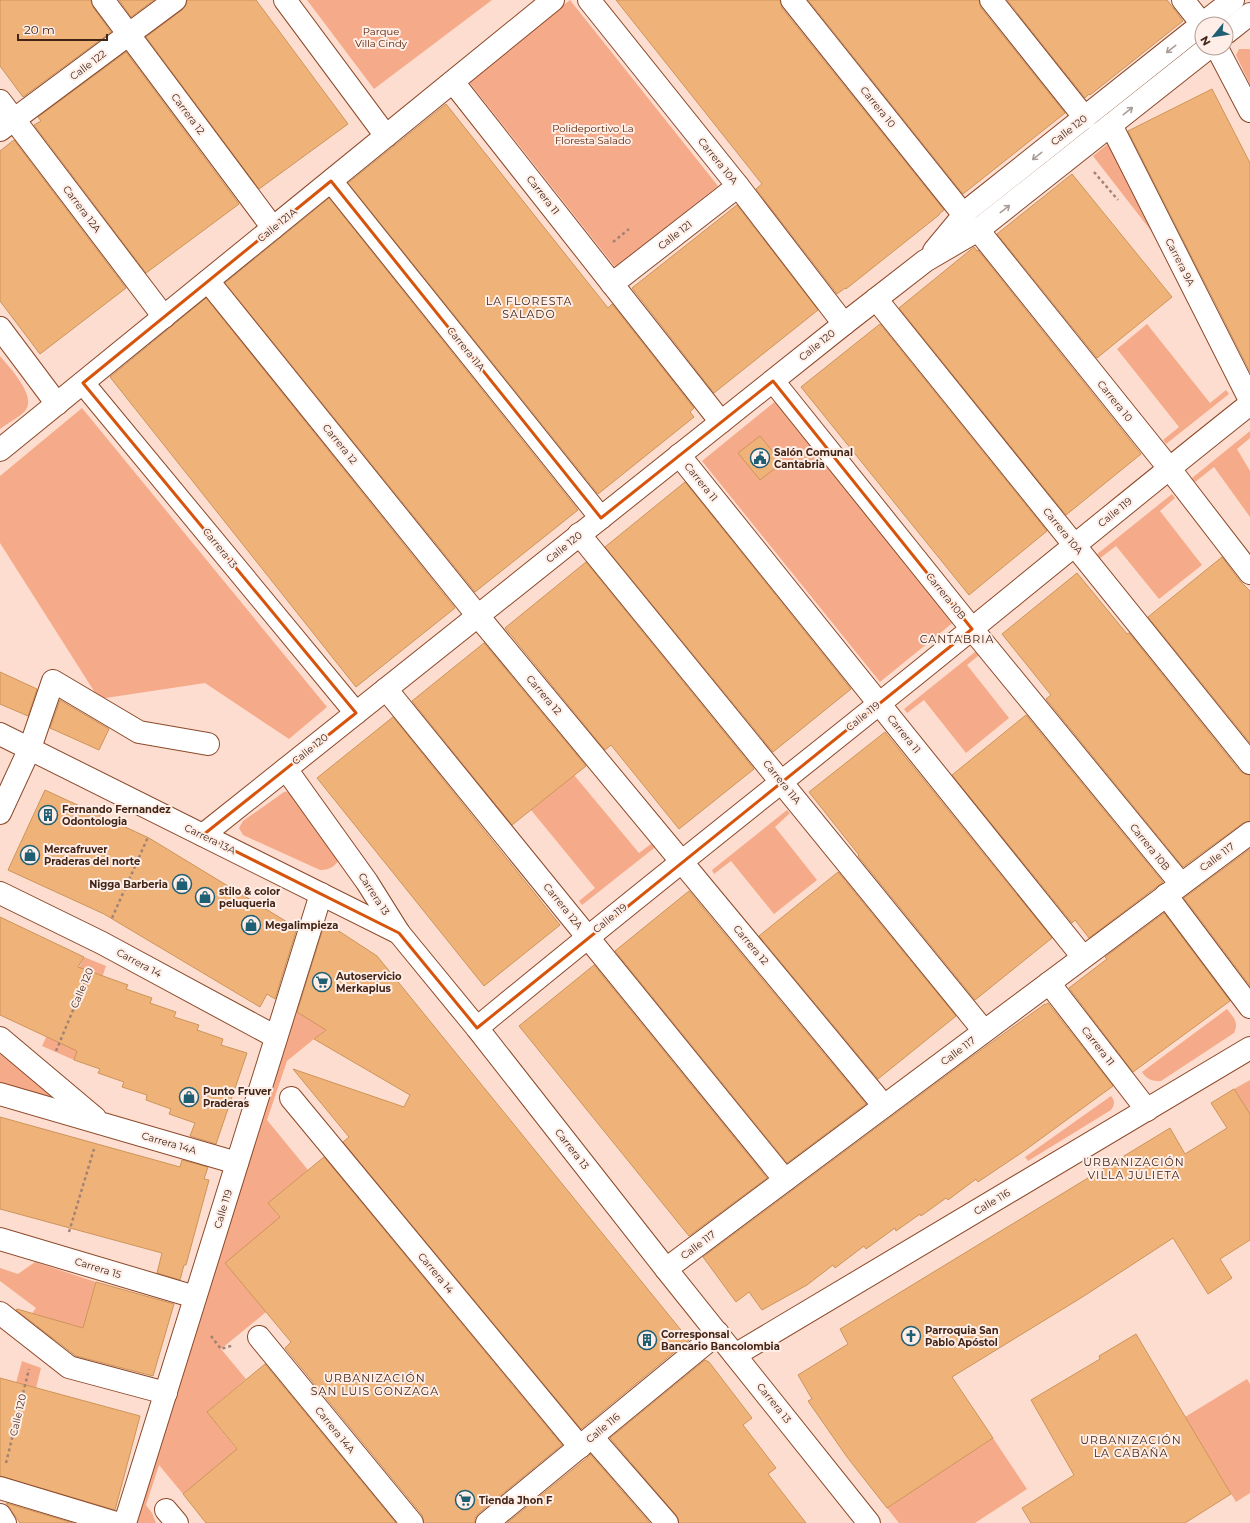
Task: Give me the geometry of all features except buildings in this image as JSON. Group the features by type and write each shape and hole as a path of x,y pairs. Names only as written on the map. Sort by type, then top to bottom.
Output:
{"street":[{"name":"Carrera 12","path":"102,0 273,228"},
{"name":"Calle 122","path":"7,125 175,0"},
{"path":"286,0 386,136"},
{"name":"Calle 121A","path":"0,450 553,0"},
{"name":"Carrera 10A","path":"589,0 738,186 844,324"},
{"name":"Carrera 10","path":"792,0 963,214"},
{"path":"991,0 1085,118"},
{"path":"1183,0 1196,16"},
{"name":"Calle 120","path":"1212,16 1233,0"},
{"path":"1234,27 1250,14"},
{"name":"Calle 120","path":"925,261 963,214 1194,30"},
{"name":"Calle 120","path":"203,835 844,324 925,261 978,230 1198,56"},
{"path":"1221,56 1250,111"},
{"name":"Carrera 11","path":"453,82 721,422"},
{"name":"Carrera 12A","path":"0,101 7,125 164,317"},
{"name":"Carrera 9A","path":"1111,125 1250,400"},
{"name":"Carrera 11A","path":"331,181 601,518"},
{"name":"Calle 121","path":"612,284 738,186"},
{"name":"Carrera 10","path":"978,230 1169,468 1250,573"},
{"name":"Carrera 12","path":"208,281 478,616 884,1106"},
{"name":"Carrera 10A","path":"876,299 1250,763"},
{"path":"0,328 57,404"},
{"name":"Carrera 10B","path":"773,381 972,629 1173,890 1250,1006"},
{"name":"Carrera 13","path":"83,383 356,713"},
{"name":"Calle 119","path":"477,1028 587,937 782,782 1250,404"},
{"name":"Carrera 11","path":"679,455 1083,957"},
{"name":"Carrera 11A","path":"579,534 984,1031"},
{"path":"0,813 30,748 53,681 139,732 208,744"},
{"name":"Carrera 12A","path":"386,689 785,1180"},
{"name":"Carrera 13A","path":"0,734 399,933"},
{"name":"Carrera 13","path":"286,769 368,882 399,933 477,1028 666,1269 869,1523"},
{"name":"Calle 117","path":"666,1269 1250,833"},
{"name":"Carrera 14","path":"0,893 102,943 276,1037"},
{"name":"Calle 119","path":"125,1523 321,894"},
{"name":"Carrera 11","path":"1049,983 1147,1110"},
{"name":"Carrera 14A","path":"0,1038 101,1124"},
{"name":"Calle 116","path":"735,1355 1250,1048"},
{"name":"Carrera 14A","path":"0,1094 237,1163"},
{"name":"Carrera 14","path":"292,1098 586,1442 666,1523"},
{"name":"Carrera 15","path":"0,1239 62,1258 193,1304"},
{"path":"0,1313 68,1367 166,1393"},
{"name":"Calle 116","path":"487,1523 718,1333"},
{"name":"Carrera 14A","path":"259,1337 412,1523"},
{"path":"0,1488 116,1523"},
{"path":"0,1515 5,1523"}],"path":[{"name":"Calle 120","path":"45,1075 158,813"},
{"path":"62,1258 101,1124"},
{"path":"193,1304 221,1349 259,1337"},
{"name":"Calle 120","path":"0,1488 35,1341"}],"highlighted area":[{"path":"331,181 601,518 773,381 972,629 477,1028 399,933 203,835 356,713 83,383"}],"green space":[{"name":"Parque Villa Cindy","path":"307,0 492,0 374,89"},
{"name":"Polideportivo La Floresta Salado","path":"570,0 718,186 615,267 468,81"},
{"path":"1239,49 1250,50 1250,85 1236,55"},
{"path":"1109,143 1166,250 1093,156"},
{"path":"1147,324 1210,403 1226,390 1229,394 1166,444 1163,440 1179,427 1117,349"},
{"path":"0,356 21,382 28,398 28,405 22,414 0,429"},
{"path":"777,400 955,621 880,682 702,461"},
{"path":"82,408 327,707 289,739 205,683 99,699 0,543 0,476"},
{"path":"1250,431 1250,438 1237,449 1250,471 1250,517 1214,467 1195,482 1192,478"},
{"path":"1172,494 1175,498 1160,511 1202,565 1159,599 1116,546 1099,559 1096,555"},
{"path":"980,648 983,652 967,665 1009,718 966,753 924,700 907,713 904,709"},
{"path":"574,775 639,853 655,841 658,845 582,905 579,901 595,888 531,810"},
{"path":"290,791 340,856 335,865 330,868 320,870 243,835 239,828 243,821 284,792"},
{"path":"787,810 790,813 775,827 817,880 774,914 731,861 714,874 712,870"},
{"path":"84,957 106,966 74,1060 42,1046"},
{"path":"1227,1009 1236,1023 1234,1033 1161,1081 1150,1080 1144,1075 1142,1072"},
{"path":"295,1011 301,1014 341,1017 287,1061 267,1120 308,1170 268,1203 345,1298 277,1303 221,1349 246,1379 207,1412 237,1450 183,1494 159,1465 146,1505 152,1513 156,1523 130,1523"},
{"path":"0,1054 65,1104 0,1083"},
{"path":"1250,1080 1250,1115 1234,1089"},
{"path":"1111,1096 1114,1103 1111,1110 1028,1161 1025,1157"},
{"path":"35,1262 96,1282 83,1328 57,1321 53,1340 28,1319 36,1308 0,1281 0,1268 18,1274"},
{"path":"22,1361 41,1368 36,1388 0,1442"},
{"path":"1247,1379 1250,1384 1250,1493 1236,1502 1185,1417"},
{"path":"993,1438 1027,1489 975,1523 899,1523 887,1508"}],"place":[{"name":"Salón Comunal Cantabria","path":"760,458"},
{"name":"Fernando Fernandez Odontologia","path":"48,815"},
{"name":"Mercafruver Praderas del norte","path":"30,855"},
{"name":"Nigga Barberia","path":"182,884"},
{"name":"stilo & color peluqueria","path":"205,897"},
{"name":"Megalimpieza","path":"251,925"},
{"name":"Autoservicio Merkaplus","path":"322,982"},
{"name":"Punto Fruver Praderas","path":"189,1097"},
{"name":"Parroquia San Pablo Apóstol","path":"911,1336"},
{"name":"Corresponsal Bancario Bancolombia","path":"647,1340"},
{"name":"Tienda Jhon F","path":"465,1500"}],"district":[{"name":"LA FLORESTA SALADO","path":"529,307"},
{"name":"CANTABRIA","path":"957,639"},
{"name":"URBANIZACIÓN VILLA JULIETA","path":"1134,1168"},
{"name":"URBANIZACIÓN SAN LUIS GONZAGA","path":"375,1384"},
{"name":"URBANIZACIÓN LA CABAÑA","path":"1131,1446"}]}
